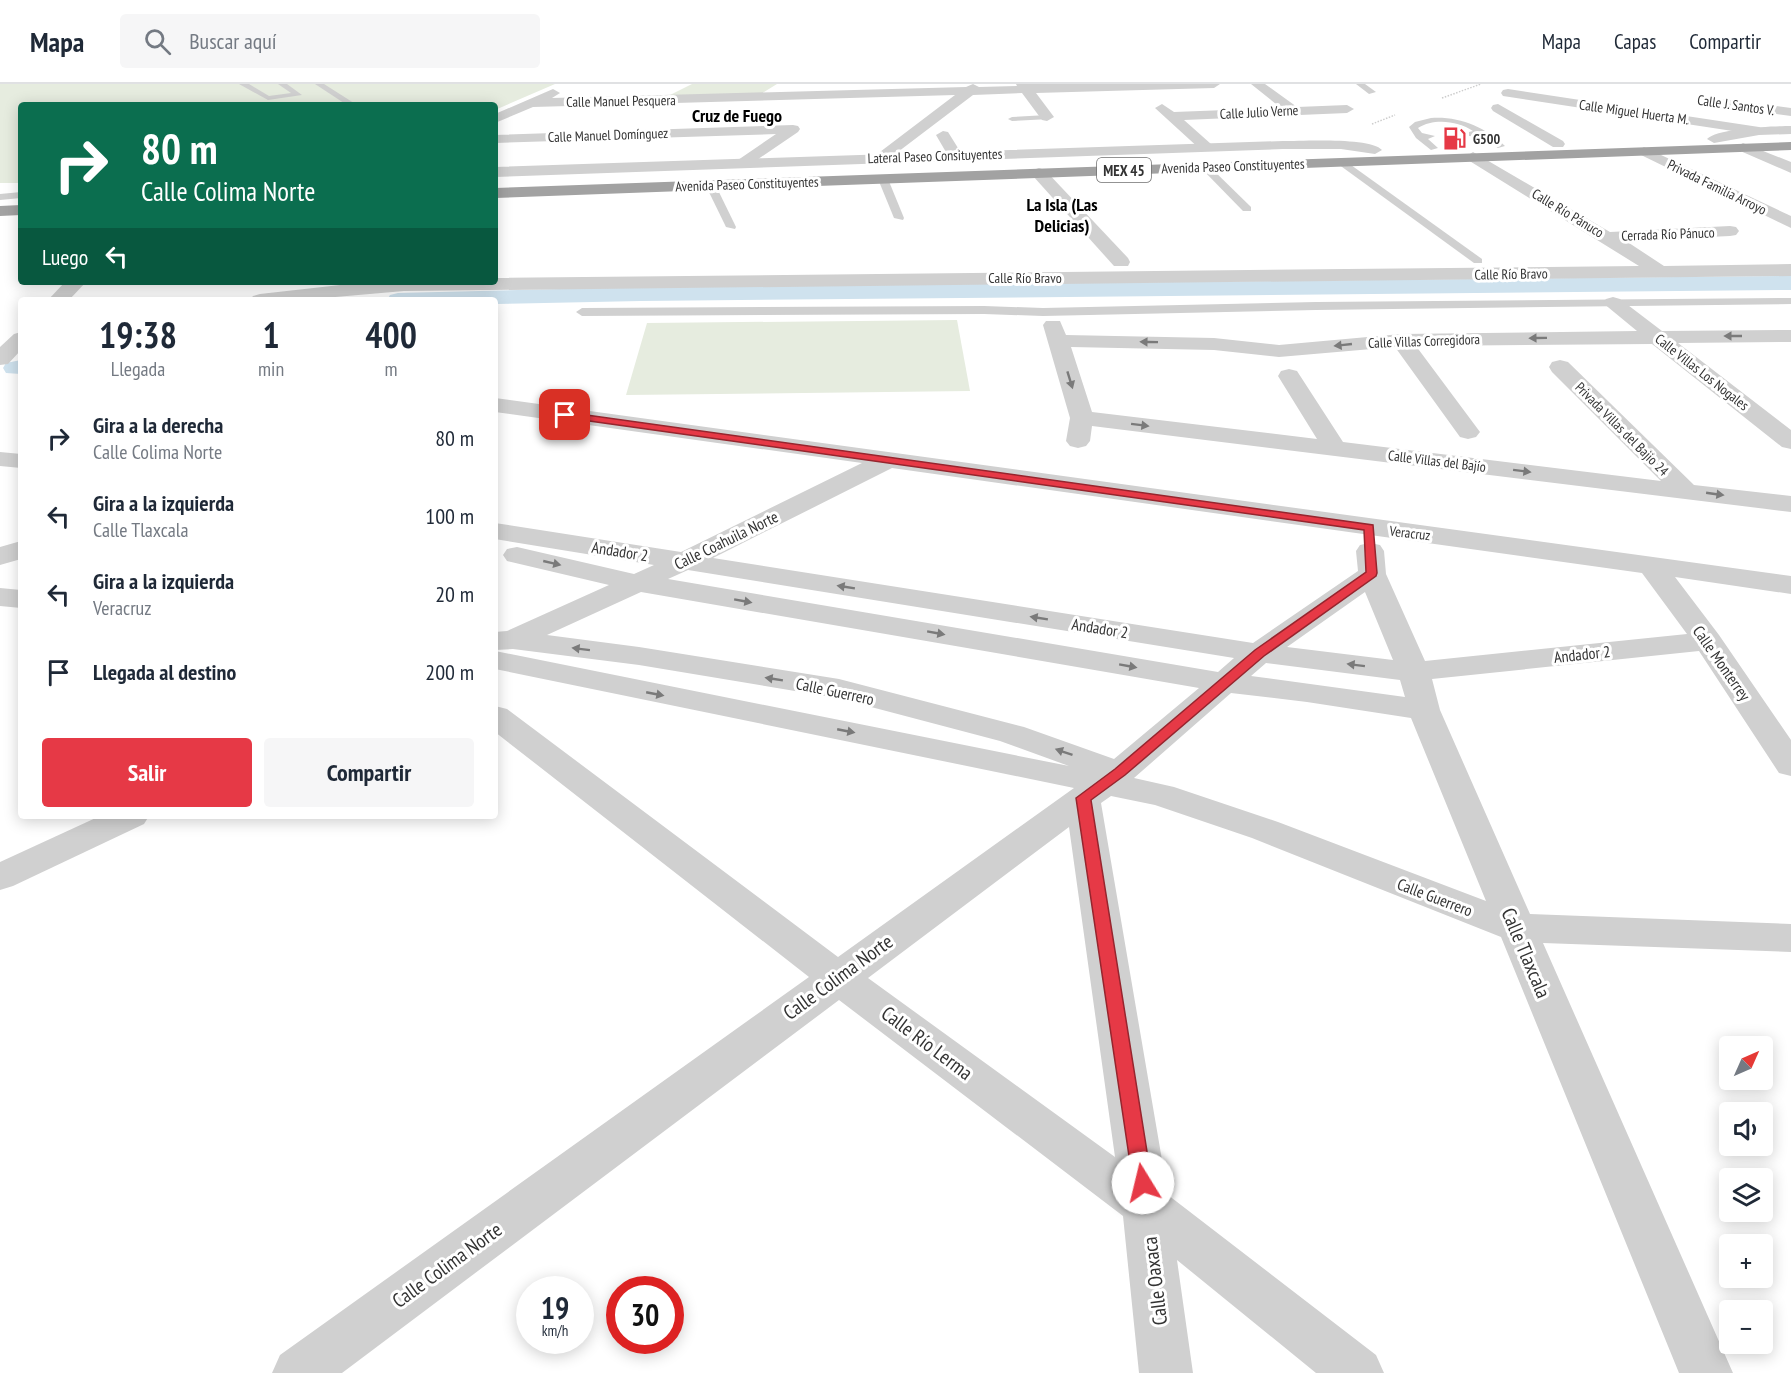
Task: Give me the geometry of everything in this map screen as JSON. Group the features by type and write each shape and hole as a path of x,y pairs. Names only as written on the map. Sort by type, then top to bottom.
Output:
{"highway":[{"name":"Avenida Paseo Constituyentes","path":"498,183 1375,150 1433,142 1501,146 1791,137"},
{"name":"Avenida Paseo Constituyentes","path":"498,193 1791,146"},
{"path":"0,199 18,200"},
{"path":"0,211 18,210"}],"street":[{"path":"655,100 689,84"},
{"path":"821,112 864,84"},
{"name":"Calle Manuel Pesquera","path":"532,103 849,94 973,87 1214,84"},
{"path":"1257,84 1293,110"},
{"path":"1137,85 1206,147"},
{"path":"881,158 973,87"},
{"path":"1024,87 1047,117"},
{"path":"498,118 563,89"},
{"name":"Calle Miguel Huerta M.","path":"1508,93 1683,124 1760,131"},
{"path":"1277,98 1298,94"},
{"name":"Calle J. Santos V.","path":"1683,124 1707,98 1791,112"},
{"path":"1498,108 1558,144"},
{"name":"Calle Julio Verne","path":"1171,116 1347,109"},
{"name":"Calle Manuel Domínguez","path":"498,139 798,126 743,163"},
{"path":"1714,139 1760,131 1791,129"},
{"path":"944,135 956,156"},
{"name":"Lateral Paseo Consituyentes","path":"498,172 1206,147 1335,145 1375,150"},
{"path":"1748,147 1791,150"},
{"path":"1748,147 1791,168"},
{"name":"Privada Familia Arroyo","path":"1644,151 1791,223"},
{"name":"Calle Río Pánuco","path":"1473,157 1661,272"},
{"path":"1039,173 1121,262"},
{"name":"Cerrada Río Pánuco","path":"1607,237 1730,231"},
{"name":"Calle Río Bravo","path":"498,284 1791,270"},
{"path":"61,297 73,285"},
{"name":"Calle Río Bravo","path":"281,297 323,291 404,285"},
{"name":"Calle Villas Los Nogales","path":"1613,303 1791,442"},
{"name":"Calle Villas Corregidora","path":"1080,430 1056,333 1279,351 1401,340 1791,336"},
{"path":"1401,340 1468,432"},
{"path":"8,356 18,342"},
{"name":"Privada Villas del Bajio 24","path":"1560,367 1685,490"},
{"path":"1289,376 1335,448"},
{"name":"Veracruz","path":"498,405 1791,585"},
{"name":"Calle Villas del Bajío","path":"1080,430 1335,448 1791,504"},
{"name":"Calle Coahuila Norte","path":"499,647 639,583 890,459"},
{"name":"Calle Tlaxcala","path":"1369,527 1371,573 1414,672 1424,710 1706,1373"},
{"name":"Andador 2","path":"498,531 1259,653 1414,672 1708,641"},
{"path":"0,557 18,550"},
{"name":"Andador 2","path":"498,551 639,583 1225,683 1307,692 1424,710"},
{"name":"Calle Monterrey","path":"1650,564 1708,641 1791,765"},
{"name":"Calle Colima Norte","path":"300,1373 837,977 1102,785 1259,653 1371,573"},
{"path":"0,597 18,599"},
{"name":"Calle Guerrero","path":"499,647 1102,785 1162,795 1265,830 1516,928 1791,938"},
{"name":"Calle Río Lerma","path":"498,718 837,977 1146,1206 1357,1373"},
{"name":"Calle Oaxaca","path":"1102,785 1146,1206 1166,1373"},
{"path":"0,877 125,819"}],"lane":[{"path":"243,84 268,98 298,95 282,84"},
{"path":"319,84 348,102"},
{"path":"1360,84 1372,92"},
{"path":"1012,119 1047,117"},
{"path":"1433,142 1419,136 1413,127 1418,123 1428,121 1465,124 1501,146"},
{"path":"1465,135 1483,134"},
{"path":"1341,162 1478,261"},
{"path":"1206,167 1247,209"},
{"path":"884,179 899,218"},
{"path":"711,186 731,227"},
{"path":"0,199 18,196"},
{"path":"582,312 984,310 1043,312 1304,306 1791,301"}],"shaded area":[{"path":"0,84 555,84 498,109 498,102 18,102 18,183 0,183"},
{"path":"692,84 777,84 756,97 662,99"},
{"path":"957,320 970,391 626,395 647,323"}],"waterway":[{"path":"498,298 641,294 1791,283"}],"place":[{"name":"G500","path":"1455,139"}],"district":[{"name":"Cruz de Fuego","path":"737,115"},
{"name":"La Isla (Las Delicias)","path":"1062,214"}],"route":[{"path":"565,415 1369,527 1371,573 1259,653 1120,772 1083,798 1143,1183"}]}
